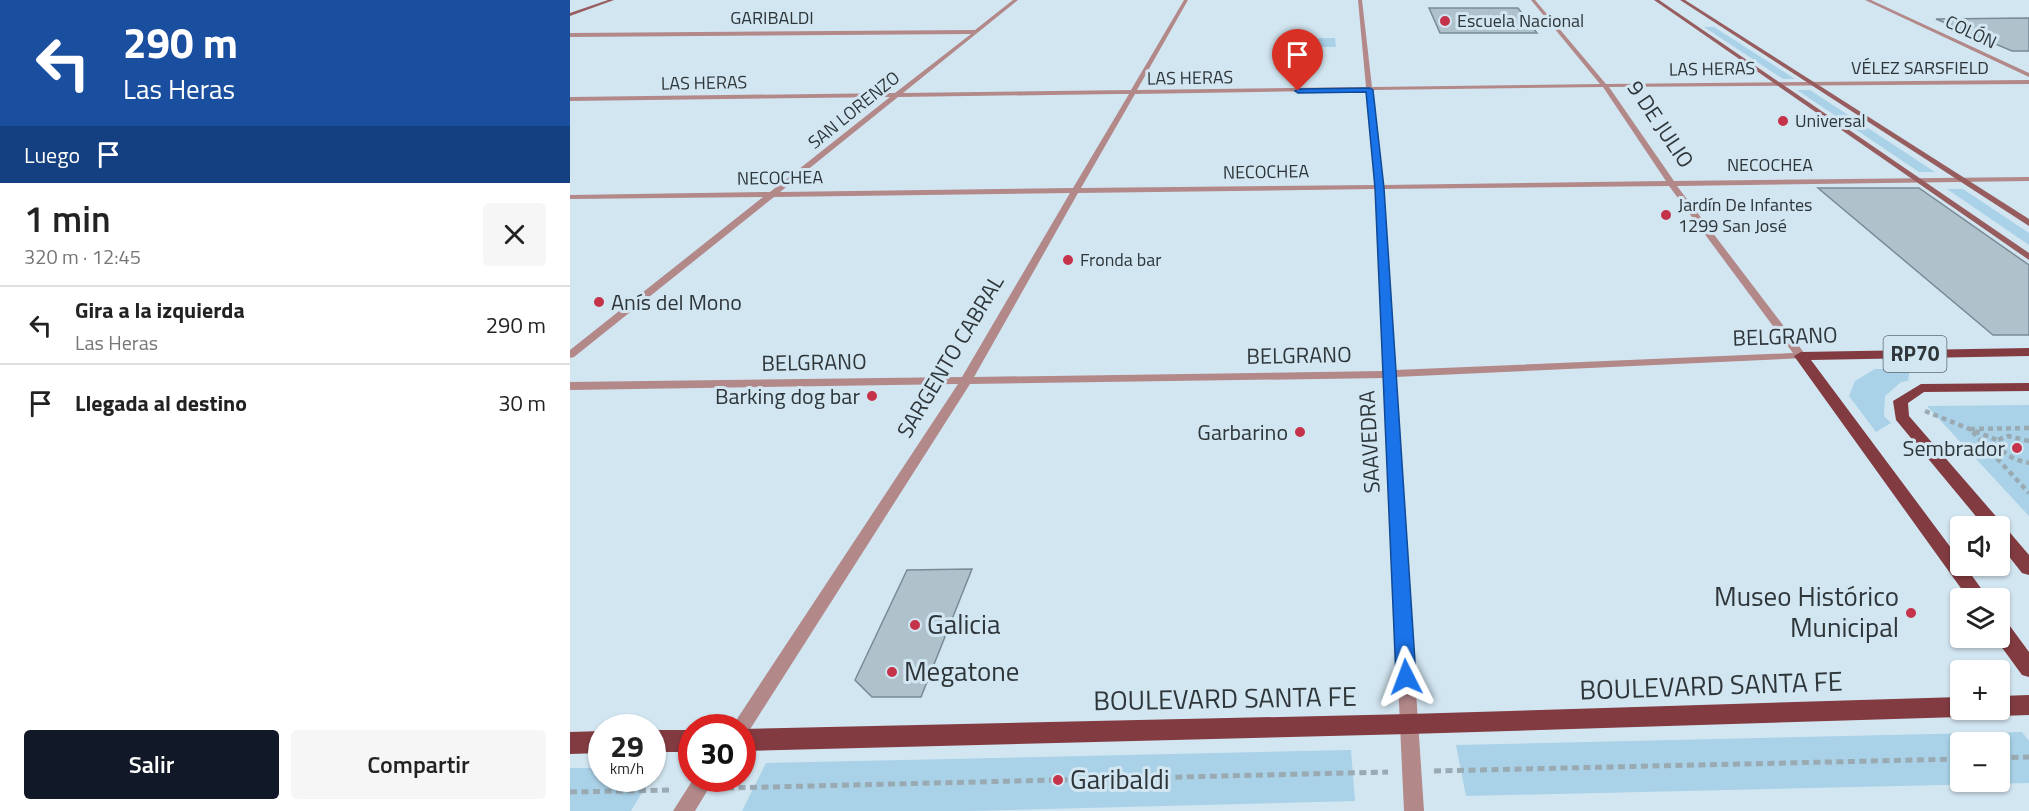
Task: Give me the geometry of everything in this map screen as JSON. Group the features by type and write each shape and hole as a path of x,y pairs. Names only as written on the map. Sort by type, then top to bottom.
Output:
{"main road":[{"path":"570,15 612,0"},
{"path":"1656,0 2029,257"},
{"path":"1682,0 2029,223"},
{"path":"1690,24 1718,23"},
{"name":"BELGRANO","path":"1801,356 2029,352"},
{"name":"9 DE JULIO","path":"1801,356 1971,588"},
{"path":"1985,516 1901,417 1900,401 1921,388 2029,387"},
{"path":"2010,546 2029,568"},
{"path":"2010,642 2029,668"},
{"path":"2010,706 2029,705"},
{"name":"BOULEVARD SANTA FE","path":"756,740 1409,724 1950,707"},
{"path":"570,743 588,742"}],"street":[{"name":"SAN LORENZO","path":"570,355 774,195 1016,0"},
{"name":"SARGENTO CABRAL","path":"750,714 965,382 1186,0"},
{"name":"SAAVEDRA","path":"1360,0 1379,188 1414,811"},
{"name":"9 DE JULIO","path":"1533,0 1606,87 1671,183 1801,356"},
{"name":"COLÓN","path":"1867,0 2029,75"},
{"name":"GARIBALDI","path":"570,34 975,32"},
{"name":"VÉLEZ SARSFIELD","path":"1810,83 2029,82"},
{"name":"LAS HERAS","path":"570,99 1132,94 1810,83"},
{"name":"NECOCHEA","path":"570,197 2029,179"},
{"name":"BELGRANO","path":"570,386 1389,374 1801,356"},
{"path":"683,811 696,792"}],"path":[{"path":"1900,401 1997,440"},
{"path":"1970,429 2029,428"},
{"path":"1970,429 2029,493"},
{"path":"1997,440 2002,436 2009,436 2029,441"},
{"path":"1997,440 1998,446 2008,455 2029,463"},
{"path":"2010,758 2029,757"},
{"path":"756,783 1950,759"},
{"path":"570,792 678,785"}],"shaded area":[{"path":"1704,27 1714,27 1795,79 1783,79"},
{"path":"1284,38 1335,38 1336,47 1283,47"},
{"path":"1797,90 1810,90 1935,172 1919,172"},
{"path":"1947,189 1963,189 2029,233 2029,245"},
{"path":"1875,369 1910,369 1908,381 1901,382 1885,396 1884,416 1891,423 1876,432 1849,396 1855,381"},
{"path":"2029,405 2029,516 1927,406"},
{"path":"2010,732 2022,732 2029,741 2029,783 2010,783"},
{"path":"1950,734 1950,785 1466,796 1456,745"},
{"path":"1351,750 1355,801 967,811 742,811 752,792 756,792 756,783 766,763"},
{"path":"570,768 588,768 588,792 642,792 631,811 570,811"}],"building":[{"name":"Escuela Nacional","path":"1429,8 1518,8 1537,33 1440,33"},
{"path":"2029,18 2029,51 2012,51 1936,19"},
{"path":"1818,188 1919,188 2029,265 2029,335 1993,335"},
{"name":"Galicia","path":"972,569 921,697 872,697 855,680 907,570"}],"place":[{"name":"Escuela Nacional","path":"1445,21"},
{"name":"Universal","path":"1783,121"},
{"name":"Jardín De Infantes 1299 San José","path":"1666,215"},
{"name":"Fronda bar","path":"1068,260"},
{"name":"Anís del Mono","path":"599,302"},
{"name":"Barking dog bar","path":"872,396"},
{"name":"Garbarino","path":"1300,432"},
{"name":"Sembrador","path":"2017,448"},
{"name":"Museo Histórico Municipal","path":"1911,613"},
{"name":"Galicia","path":"915,625"},
{"name":"Megatone","path":"892,672"},
{"name":"Garibaldi","path":"1058,780"}],"route":[{"path":"1298,91 1370,90 1379,188 1406,677"}]}
